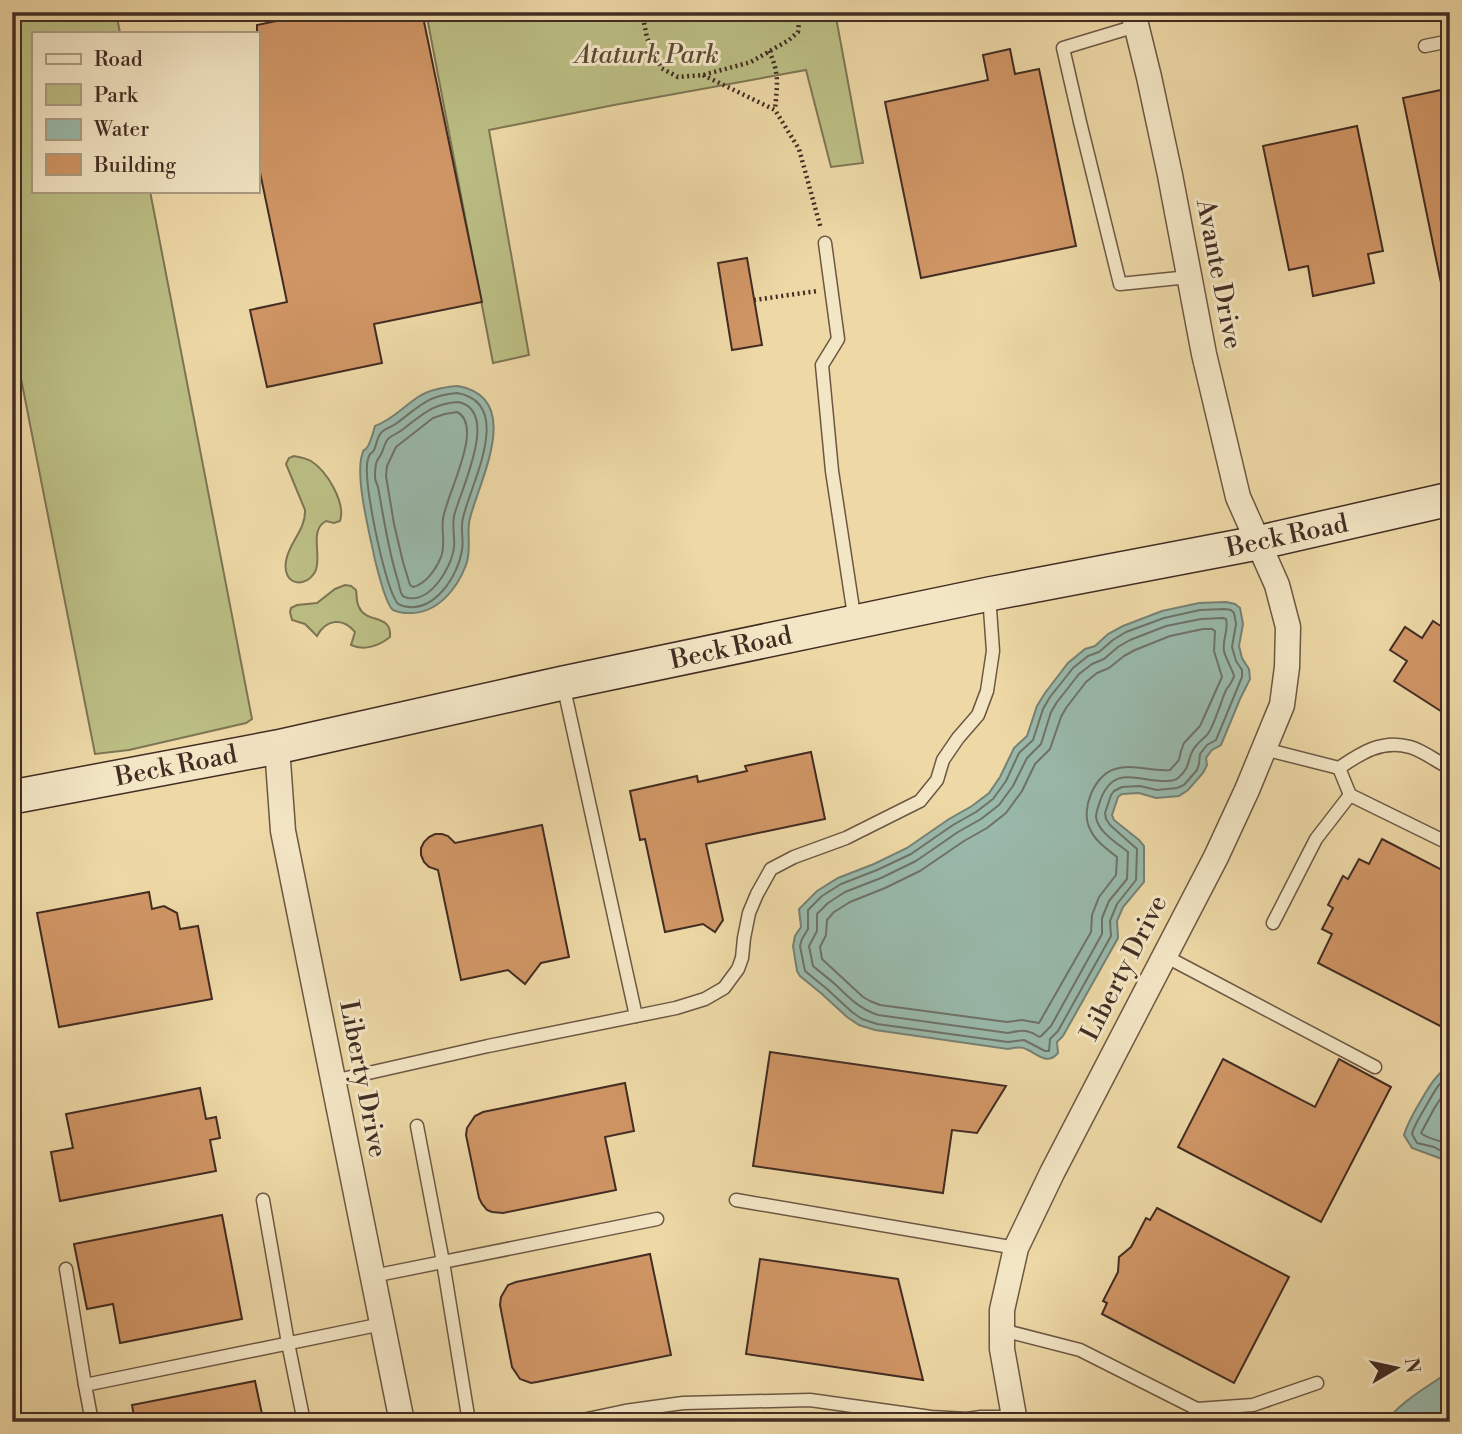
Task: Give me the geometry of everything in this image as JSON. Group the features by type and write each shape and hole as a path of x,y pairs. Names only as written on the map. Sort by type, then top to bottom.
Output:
{"street":[{"name":"Avante Drive","path":"1134,19 1170,175 1204,354 1238,497 1257,543"},
{"name":"Beck Road","path":"12,797 277,747 563,683 989,594 1257,543 1450,499"},
{"name":"Liberty Drive","path":"1015,1419 1002,1349 1002,1310 1016,1248 1052,1172 1216,856 1282,705 1288,627 1277,585 1257,543"},
{"name":"Liberty Drive","path":"277,747 283,831 402,1422"}],"lane":[{"path":"1134,19 1063,48 1120,284 1189,277"},
{"path":"1425,46 1450,41"},
{"path":"825,243 838,339 822,365 832,471 855,623"},
{"path":"333,1080 676,1008 705,999 724,988 738,969 749,913 771,869 803,853 846,838 920,801 937,780 943,760 978,715 988,691 993,651 989,594"},
{"path":"563,683 636,1016"},
{"path":"1264,750 1339,768 1361,754 1383,745 1410,747 1450,768"},
{"path":"1339,768 1350,795 1450,844"},
{"path":"1273,923 1316,839 1350,795"},
{"path":"1163,955 1375,1067"},
{"path":"417,1126 469,1422"},
{"path":"263,1200 304,1422"},
{"path":"736,1200 1016,1248"},
{"path":"373,1276 657,1219"},
{"path":"66,1269 92,1422"},
{"path":"85,1385 382,1324"},
{"path":"1002,1330 1080,1350 1197,1409 1253,1405 1317,1383"},
{"path":"573,1422 625,1411 683,1404 810,1400 943,1418 1015,1419"}],"path":[{"path":"642,12 647,38 661,68 678,77 703,75 751,62 798,32 800,12"},
{"path":"769,51 778,79 775,110"},
{"path":"703,75 775,110 799,149 825,243"},
{"path":"754,300 832,290"}],"green space":[{"path":"12,12 116,12 120,32 32,32 32,192 150,192 252,719 246,723 129,750 95,754 12,333"},
{"name":"Ataturk Park","path":"426,12 835,12 863,163 831,167 806,70 489,130 529,355 493,363"},
{"path":"294,456 311,461 323,472 338,497 341,514 340,521 326,521 321,525 317,538 318,559 315,572 306,581 300,582 291,580 286,569 290,548 305,517 305,510 286,464 289,458"},
{"path":"345,585 356,590 357,603 362,612 387,625 390,637 371,647 361,648 351,645 355,632 345,624 330,623 317,636 305,624 292,620 291,608 317,603"}],"water":[{"path":"458,386 478,394 489,406 493,423 488,462 470,518 468,559 457,583 437,605 419,612 396,611 387,601 375,560 360,478 362,455 375,426 423,394"},
{"path":"1226,602 1240,608 1243,624 1239,646 1249,669 1250,679 1221,745 1212,750 1206,758 1207,765 1203,773 1188,790 1179,796 1156,798 1139,793 1122,794 1118,797 1112,815 1114,820 1144,846 1144,882 1123,907 1117,921 1118,938 1063,1036 1057,1042 1058,1053 1054,1057 1042,1058 1022,1048 1008,1049 875,1030 859,1025 800,976 793,946 801,927 799,909 817,891 838,878 907,848 989,793 1014,748 1027,736 1037,706 1068,663 1085,649 1095,646 1108,634 1123,626 1162,611 1199,603"},
{"path":"1450,1064 1450,1165 1442,1159 1412,1148 1404,1135 1430,1085"},
{"path":"1450,1371 1450,1422 1387,1422 1406,1401"}],"building":[{"path":"320,12 422,12 482,302 374,324 382,363 267,387 250,310 287,302 259,168 257,25"},
{"path":"1010,49 1015,74 1039,69 1076,246 921,278 885,102 988,80 983,55"},
{"path":"1450,88 1450,282 1441,283 1403,98"},
{"path":"1357,126 1383,251 1368,254 1374,283 1313,296 1308,266 1289,270 1263,146"},
{"path":"747,258 762,345 732,350 718,263"},
{"path":"1433,621 1450,632 1450,717 1394,681 1407,661 1390,650 1405,627 1422,638"},
{"path":"811,752 825,819 706,844 723,920 715,932 703,924 665,932 645,839 640,840 630,791 697,776 698,782 747,771 745,766"},
{"path":"542,825 569,957 541,963 525,984 508,970 461,980 438,870 424,862 421,848 424,842 435,834 448,836 455,843"},
{"path":"1382,839 1450,874 1450,1031 1318,963 1332,934 1322,929 1333,908 1328,905 1343,876 1348,879 1359,859 1369,864"},
{"path":"149,892 152,909 164,906 177,913 180,929 198,926 212,999 59,1027 37,913"},
{"path":"770,1052 1006,1086 977,1133 952,1130 943,1193 753,1166"},
{"path":"1223,1059 1315,1107 1339,1059 1391,1087 1321,1222 1178,1147"},
{"path":"625,1083 634,1131 605,1137 616,1190 503,1213 487,1210 479,1198 466,1135 475,1116 483,1112"},
{"path":"200,1088 206,1119 216,1117 220,1138 210,1140 216,1171 60,1201 51,1152 73,1148 66,1114"},
{"path":"1157,1208 1289,1277 1234,1383 1102,1314 1107,1303 1103,1301 1118,1272 1119,1257 1131,1247 1146,1218 1150,1220"},
{"path":"222,1215 242,1319 120,1343 113,1304 87,1309 74,1244"},
{"path":"650,1254 671,1355 531,1383 520,1379 512,1367 500,1305 508,1285"},
{"path":"760,1259 898,1279 923,1380 746,1354"},
{"path":"255,1381 262,1414 252,1416 253,1422 135,1422 132,1405"}]}
